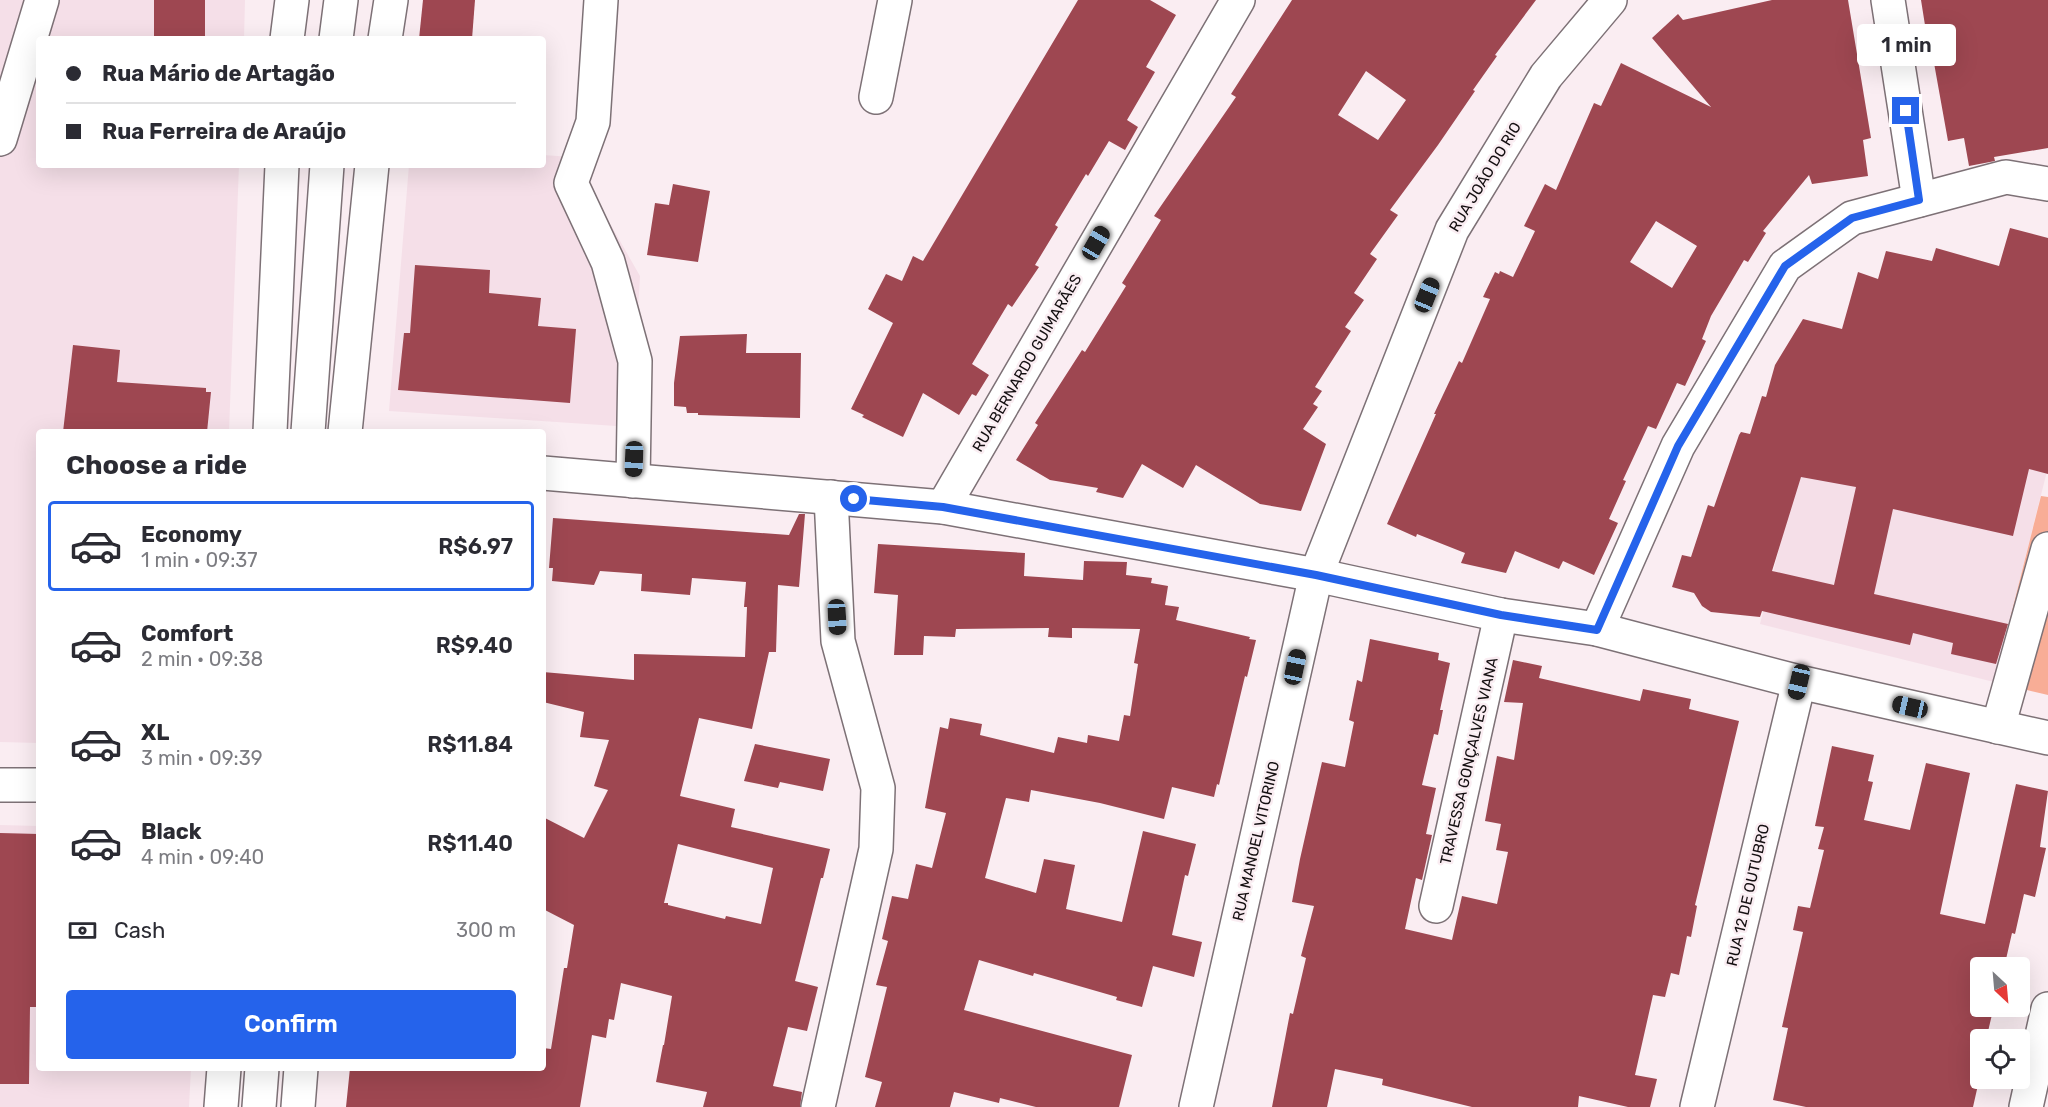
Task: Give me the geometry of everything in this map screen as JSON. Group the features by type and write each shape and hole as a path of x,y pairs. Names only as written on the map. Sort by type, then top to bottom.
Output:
{"street":[{"path":"0,140 42,0"},
{"path":"287,36 292,0"},
{"path":"336,36 341,0"},
{"path":"385,36 391,0"},
{"path":"601,0 593,123 571,183 608,261 635,361 633,481"},
{"path":"876,97 895,0"},
{"name":"RUA BERNARDO GUIMARÃES","path":"943,507 1238,0"},
{"name":"RUA JOÃO DO RIO","path":"1316,575 1452,230 1546,76 1610,0"},
{"path":"1888,0 1919,200"},
{"path":"270,429 282,168"},
{"path":"308,429 327,168"},
{"path":"345,429 372,168"},
{"path":"1597,630 1678,446 1785,266 1852,218 2006,177 2048,184"},
{"path":"275,326 321,258"},
{"path":"546,473 943,507 1316,575 1501,615 1597,630 1799,682 2048,738"},
{"path":"818,1107 876,849 878,788 838,640 831,497"},
{"path":"1998,727 2048,549"},
{"name":"RUA MANOEL VITORINO","path":"1197,1107 1316,575"},
{"name":"TRAVESSA GONÇALVES VIANA","path":"1436,906 1501,615"},
{"name":"RUA 12 DE OUTUBRO","path":"1697,1107 1799,682"},
{"path":"0,785 36,785"},
{"path":"2026,1107 2048,1009"},
{"path":"221,1107 224,1071"},
{"path":"259,1107 262,1071"},
{"path":"298,1107 301,1071"}],"shaded area":[{"path":"0,0 245,0 244,36 36,36 36,168 239,168 229,429 36,429 36,743 0,742"},
{"path":"546,155 572,157 640,276 631,427 389,411 409,168 546,168"},
{"path":"1813,414 2047,471 1994,682 1760,624"},
{"path":"2041,496 2048,497 2048,695 1994,682"},
{"path":"0,825 36,826 36,1071 191,1071 189,1107 0,1107"}],"building":[{"path":"154,0 205,0 205,36 154,36"},
{"path":"423,0 475,0 472,36 419,36"},
{"path":"1078,0 1150,0 1176,15 1146,67 1155,72 1127,120 1138,127 1125,150 1109,141 1055,225 1058,227 1035,265 1039,267 1012,307 1008,304 972,364 989,375 976,396 972,394 959,415 923,393 903,437 862,417 864,415 851,409 893,323 868,309 886,274 902,281 913,256 923,261"},
{"path":"1292,0 1536,0 1495,55 1497,56 1473,90 1475,91 1438,145 1390,210 1398,215 1370,254 1377,259 1354,293 1364,300 1345,327 1351,331 1315,387 1322,391 1313,404 1318,407 1303,429 1326,444 1301,511 1260,504 1196,465 1183,488 1142,464 1123,498 1096,492 1098,488 1050,480 1016,460 1038,425 1035,423 1082,350 1085,352 1126,286 1122,283 1161,220 1154,216 1236,97 1231,94","holes":["1366,71 1406,100 1378,140 1338,115"]},
{"path":"1772,0 1848,0 1871,138 1863,140 1868,176 1812,184 1809,175 1763,231 1766,233 1748,262 1744,260 1711,316 1702,339 1706,341 1685,386 1677,383 1656,429 1648,426 1623,480 1626,481 1609,519 1618,523 1594,575 1563,561 1559,569 1515,551 1506,573 1461,563 1465,553 1417,534 1416,537 1387,524 1436,414 1434,414 1459,361 1462,363 1490,299 1483,297 1495,272 1499,274 1500,271 1513,277 1535,231 1524,226 1545,184 1556,190 1594,103 1601,106 1621,63 1711,107 1652,38 1678,14 1683,20","holes":["1656,221 1697,246 1672,288 1630,262"]},
{"path":"1921,0 2048,0 2048,148 1994,157 1995,161 1969,166 1964,138 1948,141 1934,63 1931,63"},
{"path":"673,184 710,191 698,262 647,255 655,203 669,205"},
{"path":"2010,228 2048,238 2048,474 2029,469 2013,536 1893,509 1874,594 2008,624 1996,664 1951,654 1953,643 1913,633 1910,645 1762,611 1760,617 1711,612 1702,606 1694,593 1672,587 1682,555 1691,557 1708,505 1714,507 1739,435 1741,432 1750,434 1762,396 1766,397 1775,365 1803,319 1842,329 1858,272 1878,279 1886,251 1932,261 1936,248 1999,266","holes":["1801,477 1856,487 1834,585 1772,571"]},
{"path":"415,265 490,270 489,293 541,298 538,326 576,329 570,403 398,390 404,333 410,333"},
{"path":"747,334 746,353 801,353 800,418 698,415 698,413 687,413 686,407 674,406 674,383 680,336"},
{"path":"73,345 120,350 117,382 206,388 206,392 211,392 207,429 63,429"},
{"path":"799,514 805,514 799,587 778,585 776,652 769,652 752,729 699,718 680,796 735,809 731,827 830,849 795,981 818,987 807,1031 788,1027 773,1086 802,1092 800,1107 703,1107 707,1092 656,1082 672,996 621,983 614,1020 609,1019 606,1038 592,1035 580,1107 346,1107 350,1071 546,1071 546,1048 551,1049 564,968 567,968 574,925 546,911 546,819 584,838 608,790 594,786 609,740 580,737 584,712 546,703 546,672 634,680 634,654 745,657 746,582 692,578 690,595 641,591 642,574 600,571 594,585 552,581 553,568 549,568 553,518 789,535","holes":["678,844 773,868 761,924 726,916 725,919 664,903"]},
{"path":"878,544 1025,553 1024,576 1083,580 1084,561 1127,562 1126,575 1152,578 1151,583 1168,586 1165,605 1179,607 1176,620 1256,640 1214,797 1172,787 1164,819 1100,803 1031,790 1029,802 1006,798 985,878 1036,893 1044,859 1075,865 1066,909 1122,922 1143,831 1196,844 1188,876 1185,875 1172,935 1202,942 1194,977 1153,966 1142,1007 1116,1000 1117,997 1034,973 1033,976 979,960 964,1010 1132,1055 1119,1107 1036,1107 1000,1098 999,1103 954,1092 950,1107 875,1107 882,1082 865,1077 887,987 876,985 888,941 882,939 892,896 908,899 916,864 932,868 946,813 925,808 940,727 948,729 950,718 982,724 980,735 1054,753 1058,737 1087,743 1088,735 1119,741 1124,715 1130,716 1138,664 1134,663 1140,629 1072,628 1072,638 1048,637 1049,628 956,629 955,637 924,636 923,655 894,655 898,595 874,593"},
{"path":"1370,639 1439,653 1438,660 1450,663 1440,710 1443,710 1438,735 1434,734 1422,785 1436,788 1426,834 1432,835 1422,880 1416,878 1405,929 1452,940 1462,896 1497,904 1508,852 1496,850 1501,824 1485,821 1497,756 1514,760 1523,703 1504,702 1513,660 1542,666 1539,678 1640,701 1643,689 1691,699 1689,709 1739,721 1695,905 1697,906 1691,937 1687,936 1679,975 1671,973 1665,997 1653,995 1635,1075 1657,1079 1650,1107 1628,1107 1579,1096 1578,1107 1472,1107 1382,1085 1383,1079 1335,1069 1327,1107 1272,1107 1290,1013 1293,1014 1306,958 1301,956 1314,906 1292,902 1300,859 1322,762 1345,767 1354,722 1349,720 1357,680 1362,682"},
{"path":"755,744 830,759 823,791 780,782 778,788 744,781"},
{"path":"1832,746 1874,755 1868,781 1873,782 1864,820 1910,830 1926,763 1970,773 1940,914 1985,924 2016,784 2048,791 2040,847 2046,848 2035,897 2024,894 2015,934 2012,933 2007,957 1970,957 1970,1017 1991,1017 1989,1029 1970,1029 1970,1089 1977,1089 1973,1107 1806,1107 1773,1100 1788,1028 1782,1027 1803,932 1793,930 1798,906 1810,908 1824,850 1818,849 1824,827 1815,826"},
{"path":"0,833 36,834 36,1007 30,1007 29,1084 0,1084"}],"route":[{"path":"854,499 943,507 1316,575 1501,615 1597,630 1678,446 1785,266 1852,218 1919,200 1906,111"}]}
